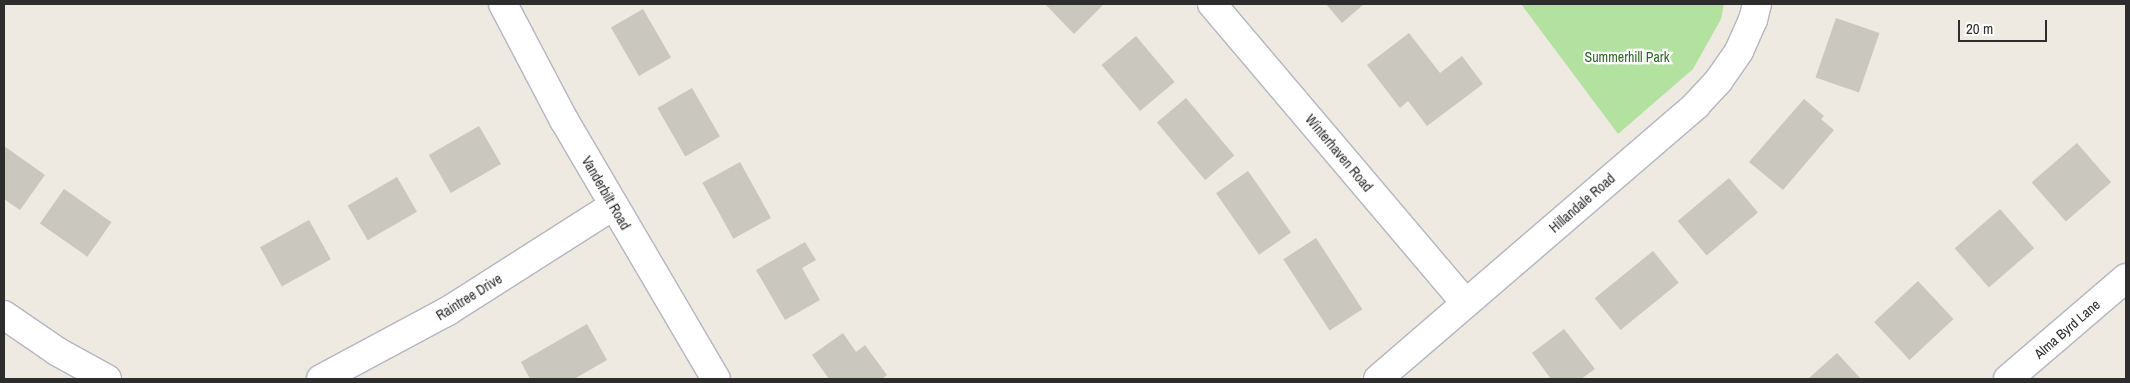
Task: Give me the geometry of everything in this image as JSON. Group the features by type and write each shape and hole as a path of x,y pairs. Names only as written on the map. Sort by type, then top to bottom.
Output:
{"street":[{"name":"Vanderbilt Road","path":"503,4 564,120 716,379"},
{"name":"Winterhaven Road","path":"1212,4 1466,303"},
{"name":"Hillandale Road","path":"1378,379 1696,104 1719,80 1739,51 1753,20 1757,4"},
{"name":"Raintree Drive","path":"321,379 448,311 613,206"},
{"name":"Alma Byrd Lane","path":"2008,379 2126,278"},
{"path":"4,315 58,352 107,379"}],"green space":[{"name":"Summerhill Park","path":"1521,4 1724,4 1721,19 1693,69 1618,134"}],"building":[{"path":"1045,4 1102,4 1103,5 1074,34"},
{"path":"1326,4 1364,4 1342,23"},
{"path":"643,9 671,57 639,76 611,28"},
{"path":"1836,18 1879,33 1859,93 1815,78"},
{"path":"1409,33 1440,73 1462,56 1483,84 1427,126 1408,101 1400,108 1367,65"},
{"path":"1136,36 1175,82 1140,111 1102,65"},
{"path":"692,88 720,136 685,156 657,108"},
{"path":"1186,98 1234,155 1205,180 1157,122"},
{"path":"1804,99 1824,116 1821,119 1834,130 1783,190 1749,162"},
{"path":"479,126 501,164 451,193 429,155"},
{"path":"2077,143 2111,182 2066,222 2032,182"},
{"path":"4,146 45,175 20,210 4,199"},
{"path":"740,162 771,218 733,239 702,183"},
{"path":"1248,171 1291,232 1259,255 1216,193"},
{"path":"397,177 417,212 368,240 348,206"},
{"path":"1729,178 1758,212 1707,256 1678,221"},
{"path":"64,189 112,222 87,257 40,223"},
{"path":"2000,209 2034,248 1989,288 1955,248"},
{"path":"309,220 331,259 282,287 260,247"},
{"path":"1316,238 1362,309 1330,331 1283,259"},
{"path":"805,242 816,260 802,268 820,300 785,320 756,270"},
{"path":"1653,251 1679,283 1621,330 1595,298"},
{"path":"1918,281 1953,319 1910,360 1874,322"},
{"path":"587,324 607,360 574,379 530,379 521,362"},
{"path":"1564,329 1595,369 1581,379 1551,379 1532,353"},
{"path":"843,333 856,352 865,345 887,375 882,379 829,379 812,355"},
{"path":"1837,353 1861,379 1808,379"}]}
